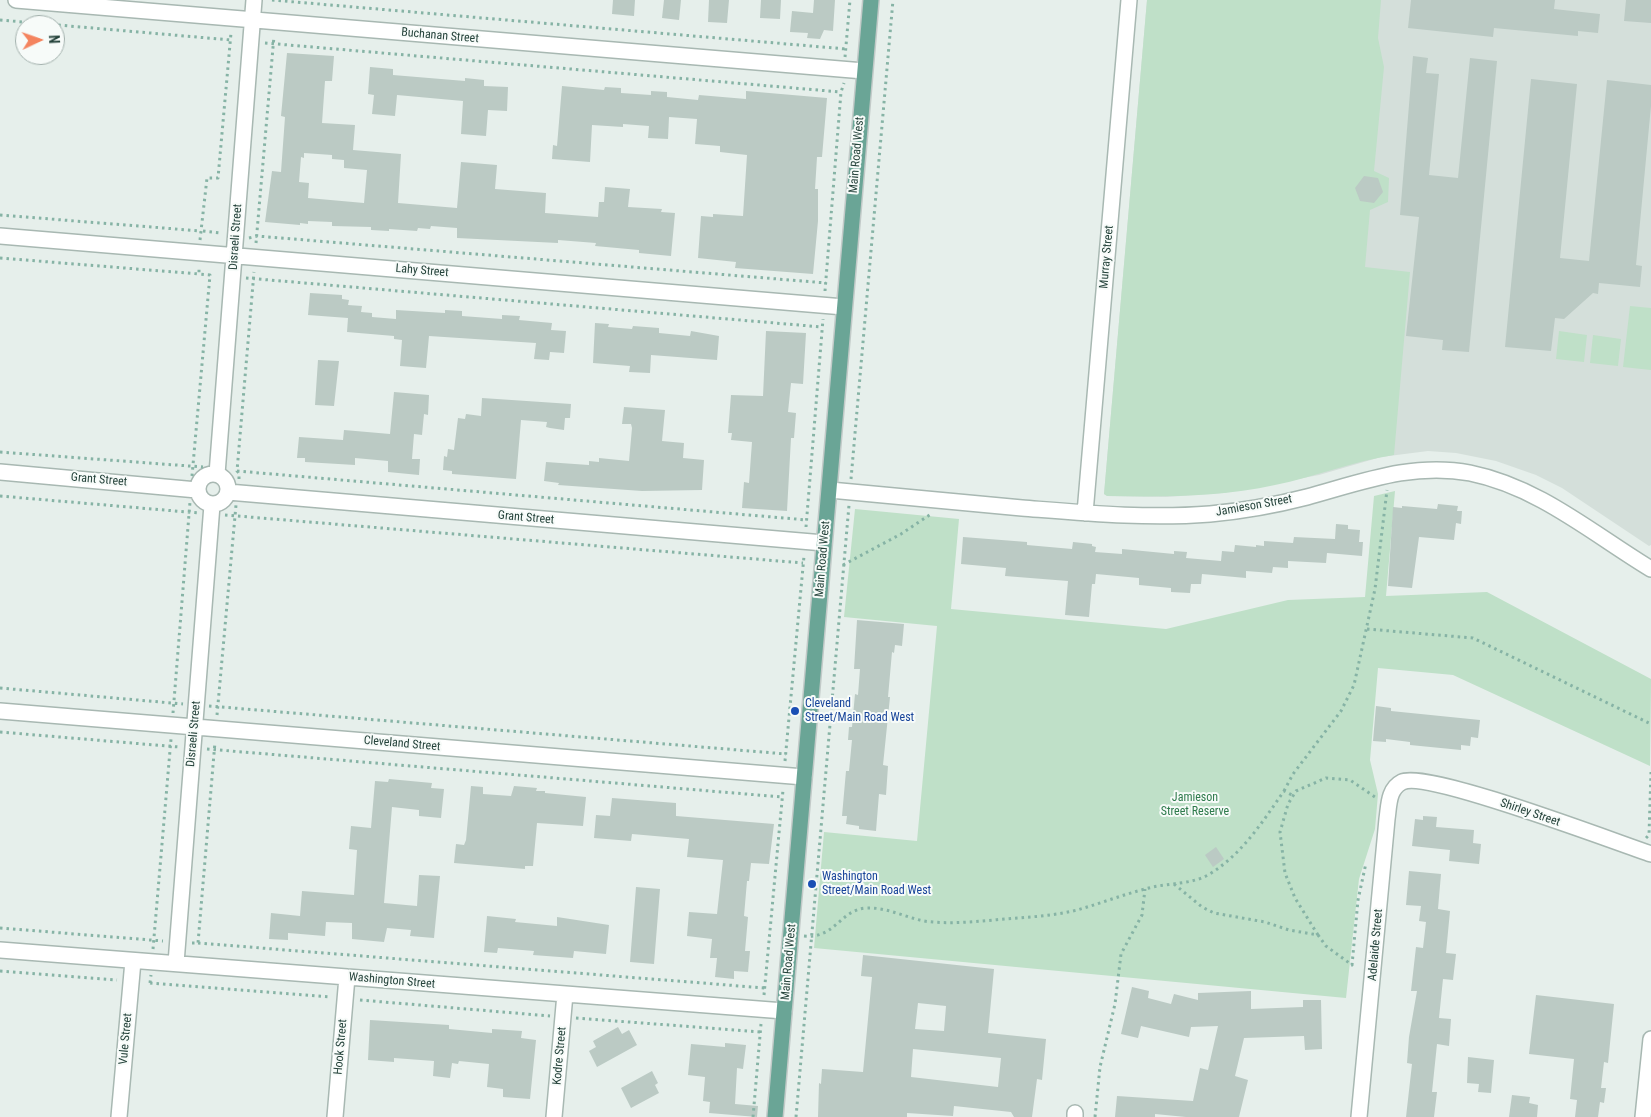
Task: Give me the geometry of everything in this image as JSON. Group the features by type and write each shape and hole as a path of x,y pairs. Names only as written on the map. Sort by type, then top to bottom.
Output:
{"main road":[{"name":"Main Road West","path":"775,1117 871,0"}],"street":[{"name":"Buchanan Street","path":"16,0 864,71"},
{"name":"Disraeli Street","path":"217,471 254,0"},
{"name":"Murray Street","path":"1086,513 1129,0"},
{"name":"Lahy Street","path":"0,236 844,307"},
{"name":"Jamieson Street","path":"830,490 1086,513 1149,516 1213,514 1275,504 1388,474 1436,470 1469,473 1506,483 1548,503 1651,569"},
{"path":"217,471 226,481 228,492 223,502 212,510 202,500 198,490 201,479 217,471"},
{"name":"Grant Street","path":"0,472 198,490"},
{"name":"Grant Street","path":"228,492 824,543"},
{"name":"Disraeli Street","path":"176,963 212,510"},
{"name":"Cleveland Street","path":"0,711 804,777"},
{"name":"Shirley Street","path":"1390,799 1396,786 1406,780 1436,784 1469,792 1651,854"},
{"name":"Adelaide Street","path":"1359,1117 1390,799"},
{"name":"Washington Street","path":"0,950 784,1010"},
{"name":"Vule Street","path":"119,1117 133,961"},
{"name":"Hook Street","path":"335,1117 347,977"},
{"name":"Kodre Street","path":"554,1117 565,994"},
{"path":"1643,1117 1651,1039"}],"path":[{"path":"272,0 846,48"},
{"path":"753,1117 807,520 850,0"},
{"path":"796,1117 893,0"},
{"path":"0,20 841,92"},
{"path":"0,215 202,231 253,239 257,236 826,283"},
{"path":"0,258 199,274"},
{"path":"210,276 822,327"},
{"path":"0,452 807,520"},
{"path":"791,935 812,937 824,934 849,914 864,908 880,909 927,922 973,921 1060,913 1209,874 1232,856 1252,836 1284,791 1293,774 1333,722 1348,699 1358,671 1375,589 1388,474"},
{"path":"0,496 212,510 803,563"},
{"path":"843,566 902,534 950,501"},
{"path":"1367,629 1473,638 1651,724"},
{"path":"0,688 786,754"},
{"path":"0,732 782,797"},
{"path":"1368,858 1358,900 1352,965 1326,946 1288,884 1282,858 1280,832 1292,795 1318,780 1334,778 1350,780 1379,799 1390,799"},
{"path":"1284,791 1292,795"},
{"path":"1174,884 1202,907 1214,913 1265,922 1318,935"},
{"path":"1095,1117 1100,1067 1115,1004 1119,962 1126,944 1142,915 1145,890"},
{"path":"0,928 154,940"},
{"path":"198,943 765,988"},
{"path":"0,971 761,1032"}],"shaded area":[{"path":"1147,0 1651,0 1651,545 1649,546 1562,488 1536,475 1496,461 1456,453 1428,451 1381,457 1319,475 1224,493 1166,497 1107,496 1104,494"}],"green space":[{"path":"1147,0 1381,0 1378,38 1384,67 1374,171 1389,178 1388,202 1370,210 1365,267 1410,272 1394,455 1364,461 1290,482 1234,492 1171,496 1107,496 1104,494"},
{"path":"1630,306 1651,308 1651,370 1623,367"},
{"path":"1559,331 1587,335 1584,362 1556,359"},
{"path":"1593,335 1621,339 1618,366 1590,363"},
{"name":"Jamieson Street Reserve","path":"1395,491 1386,596 1487,592 1651,679 1650,766 1453,675 1378,668 1370,760 1378,794 1375,829 1359,879 1346,998 814,948 824,832 917,841 937,626 844,617 855,509 959,519 951,609 1166,629 1288,600 1365,597 1374,496"}],"building":[{"path":"613,0 635,0 634,16 612,14"},
{"path":"664,0 681,0 679,20 662,18"},
{"path":"709,0 729,0 727,23 708,22"},
{"path":"761,0 781,0 780,19 760,18"},
{"path":"814,0 835,0 833,31 824,30 820,39 807,38 808,33 790,32 792,11 813,13"},
{"path":"1411,0 1555,0 1554,9 1600,14 1598,33 1578,31 1578,36 1494,28 1493,37 1408,28"},
{"path":"1626,0 1651,0 1651,23 1624,21"},
{"path":"287,53 334,56 332,81 325,81 322,123 355,125 353,150 401,154 398,203 457,208 461,162 497,165 495,189 546,193 545,213 598,217 599,202 604,202 605,187 630,189 628,207 662,209 661,212 675,213 671,256 639,253 639,250 595,246 596,243 558,240 558,243 457,238 457,228 431,226 430,229 418,228 417,231 389,229 389,231 371,230 371,227 332,226 332,222 308,221 308,224 300,223 300,225 265,222 272,171 281,172 285,117 281,116","holes":["304,153 332,155 332,159 344,160 344,168 367,170 364,203 308,198 309,183 299,182 301,157 304,158"]},
{"path":"1413,56 1428,58 1426,73 1439,74 1429,175 1458,178 1470,58 1497,61 1469,352 1442,350 1443,340 1406,336 1419,217 1400,215"},
{"path":"370,67 393,69 393,75 465,81 465,78 484,80 484,86 508,87 507,111 488,110 486,136 461,134 463,101 397,95 395,116 372,114 374,95 368,94"},
{"path":"1531,79 1577,84 1560,258 1589,261 1607,80 1651,85 1651,106 1636,265 1642,266 1640,287 1599,283 1598,294 1593,293 1564,319 1555,318 1551,351 1505,347"},
{"path":"562,86 604,90 605,87 621,88 621,93 651,95 651,91 667,92 667,97 698,100 699,95 746,99 746,91 827,98 822,157 817,157 815,189 818,189 818,221 813,274 735,268 736,262 698,258 701,216 713,217 713,214 743,216 747,155 720,152 720,146 695,144 697,119 669,117 668,139 648,138 649,126 623,124 623,127 592,125 590,162 552,159 553,145 557,146"},
{"path":"1364,176 1378,178 1383,192 1374,203 1360,201 1355,188"},
{"path":"310,293 342,295 342,299 349,300 348,305 362,306 361,312 372,313 372,317 396,319 396,310 445,313 445,310 462,311 462,316 502,319 502,315 520,316 519,320 552,323 551,330 566,331 564,353 550,352 549,360 534,359 536,343 429,336 426,368 400,366 402,340 394,339 394,336 347,332 348,318 308,315"},
{"path":"595,323 609,324 608,327 632,329 633,326 659,328 659,333 690,336 691,331 719,336 717,360 651,355 650,373 629,372 630,366 593,363"},
{"path":"766,331 806,333 803,384 791,383 788,412 796,413 794,438 791,438 787,511 742,508 744,482 749,483 752,442 731,440 732,433 728,433 731,395 763,396"},
{"path":"318,360 339,361 334,406 315,405"},
{"path":"394,392 429,395 428,415 424,414 422,435 414,434 412,459 420,459 419,475 388,472 388,461 355,458 355,465 305,462 305,458 297,458 299,437 343,440 344,430 390,434"},
{"path":"482,398 571,404 570,418 565,418 564,430 546,427 547,422 521,420 516,479 452,474 452,471 443,470 444,456 447,457 448,449 454,450 458,418 465,419 466,414 481,416"},
{"path":"624,407 665,410 662,441 684,443 683,458 704,460 702,490 642,491 558,485 559,483 544,481 546,462 589,465 589,461 599,462 599,458 629,461 632,428 631,424 622,424"},
{"path":"1438,504 1458,506 1457,511 1462,511 1461,524 1456,523 1454,540 1419,537 1412,588 1388,586 1393,507 1437,509"},
{"path":"1336,524 1348,525 1348,529 1360,530 1359,542 1363,542 1362,556 1327,553 1326,563 1288,561 1288,568 1273,567 1272,573 1246,571 1246,578 1202,574 1201,584 1191,584 1190,593 1171,592 1171,588 1139,585 1139,578 1096,574 1095,584 1092,584 1089,617 1065,615 1068,581 1005,576 1006,568 961,564 963,537 1027,542 1027,545 1072,549 1073,542 1092,544 1092,546 1096,547 1095,552 1122,554 1122,549 1174,554 1174,551 1187,552 1186,558 1221,561 1222,551 1234,552 1235,545 1264,546 1264,541 1293,543 1294,537 1335,539"},
{"path":"857,620 904,624 902,646 895,645 894,653 892,652 888,697 890,697 883,765 888,766 886,795 879,794 876,831 859,829 859,826 846,824 847,816 842,816 846,771 849,771 852,740 848,740 849,727 852,727 855,694 858,695 860,669 854,669"},
{"path":"1376,706 1391,708 1391,711 1480,720 1478,738 1471,737 1470,746 1461,745 1461,750 1410,745 1410,742 1386,739 1386,742 1373,741"},
{"path":"389,779 432,783 431,788 444,789 441,818 419,816 419,810 392,807 384,903 417,906 419,875 440,876 434,938 410,936 411,930 387,928 384,942 352,939 352,923 326,922 325,936 288,933 288,940 269,939 271,913 300,916 302,891 354,895 357,850 349,849 351,826 371,828 375,781 388,782"},
{"path":"471,786 483,787 483,794 511,796 514,786 537,788 536,791 545,791 545,793 586,797 583,826 537,823 533,866 525,866 525,869 454,863 456,844 464,845 466,840"},
{"path":"612,798 676,803 676,816 774,824 769,864 751,863 749,881 747,881 744,916 748,917 745,951 750,951 748,972 734,971 734,979 715,977 717,958 710,958 712,939 687,936 689,912 717,914 723,860 687,857 689,839 632,834 631,841 594,838 596,815 610,816"},
{"path":"1423,816 1437,817 1436,827 1474,830 1473,843 1481,844 1479,864 1449,861 1450,850 1412,846 1415,819 1423,820"},
{"path":"1216,847 1224,859 1213,867 1205,855"},
{"path":"1409,871 1441,874 1438,909 1450,911 1446,953 1456,954 1453,980 1443,979 1439,1018 1451,1019 1449,1046 1437,1044 1432,1092 1437,1092 1434,1117 1406,1117 1412,1064 1407,1063 1409,1037 1417,991 1411,991 1416,947 1423,948 1426,922 1419,921 1421,906 1406,905"},
{"path":"636,887 660,889 654,964 630,962"},
{"path":"487,916 516,919 515,922 557,926 557,917 609,925 606,954 574,951 573,958 533,955 534,951 498,948 497,953 484,952"},
{"path":"863,955 994,969 988,1033 1046,1039 1042,1080 1037,1079 1032,1117 1014,1117 1011,1112 954,1106 953,1116 907,1113 907,1117 818,1117 819,1083 821,1084 822,1069 863,1072 872,977 861,976","holes":["918,1003 946,1006 944,1031 915,1029","913,1049 1001,1058 998,1087 911,1077"]},
{"path":"1132,987 1149,991 1148,998 1171,1004 1174,994 1198,1000 1198,993 1251,991 1251,1009 1303,1007 1303,1000 1321,1000 1322,1049 1305,1050 1304,1036 1244,1038 1235,1076 1248,1080 1239,1117 1186,1117 1155,1114 1155,1117 1115,1117 1117,1096 1193,1101 1200,1068 1208,1070 1218,1026 1191,1027 1189,1037 1141,1026 1138,1038 1121,1034"},
{"path":"1536,995 1614,1004 1608,1063 1604,1062 1601,1088 1606,1088 1604,1103 1600,1102 1598,1117 1575,1117 1577,1100 1570,1099 1574,1059 1529,1054"},
{"path":"370,1020 449,1025 449,1029 492,1033 492,1029 522,1031 521,1038 536,1040 530,1099 503,1097 503,1089 487,1087 489,1064 459,1061 458,1064 452,1063 450,1078 433,1076 434,1061 394,1058 394,1062 368,1060"},
{"path":"618,1027 622,1034 629,1030 637,1045 597,1067 589,1051 596,1047 593,1041"},
{"path":"725,1043 746,1045 743,1069 737,1068 735,1104 758,1106 757,1117 709,1113 710,1102 703,1101 705,1077 688,1075 691,1044 725,1047"},
{"path":"1468,1057 1494,1060 1491,1093 1478,1092 1479,1084 1467,1083"},
{"path":"652,1071 658,1083 655,1085 659,1093 631,1108 621,1088"},
{"path":"1512,1095 1530,1097 1529,1103 1538,1105 1537,1117 1509,1117"}],"place":[{"name":"Cleveland Street/Main Road West","path":"795,711"},
{"name":"Washington Street/Main Road West","path":"812,884"}]}
